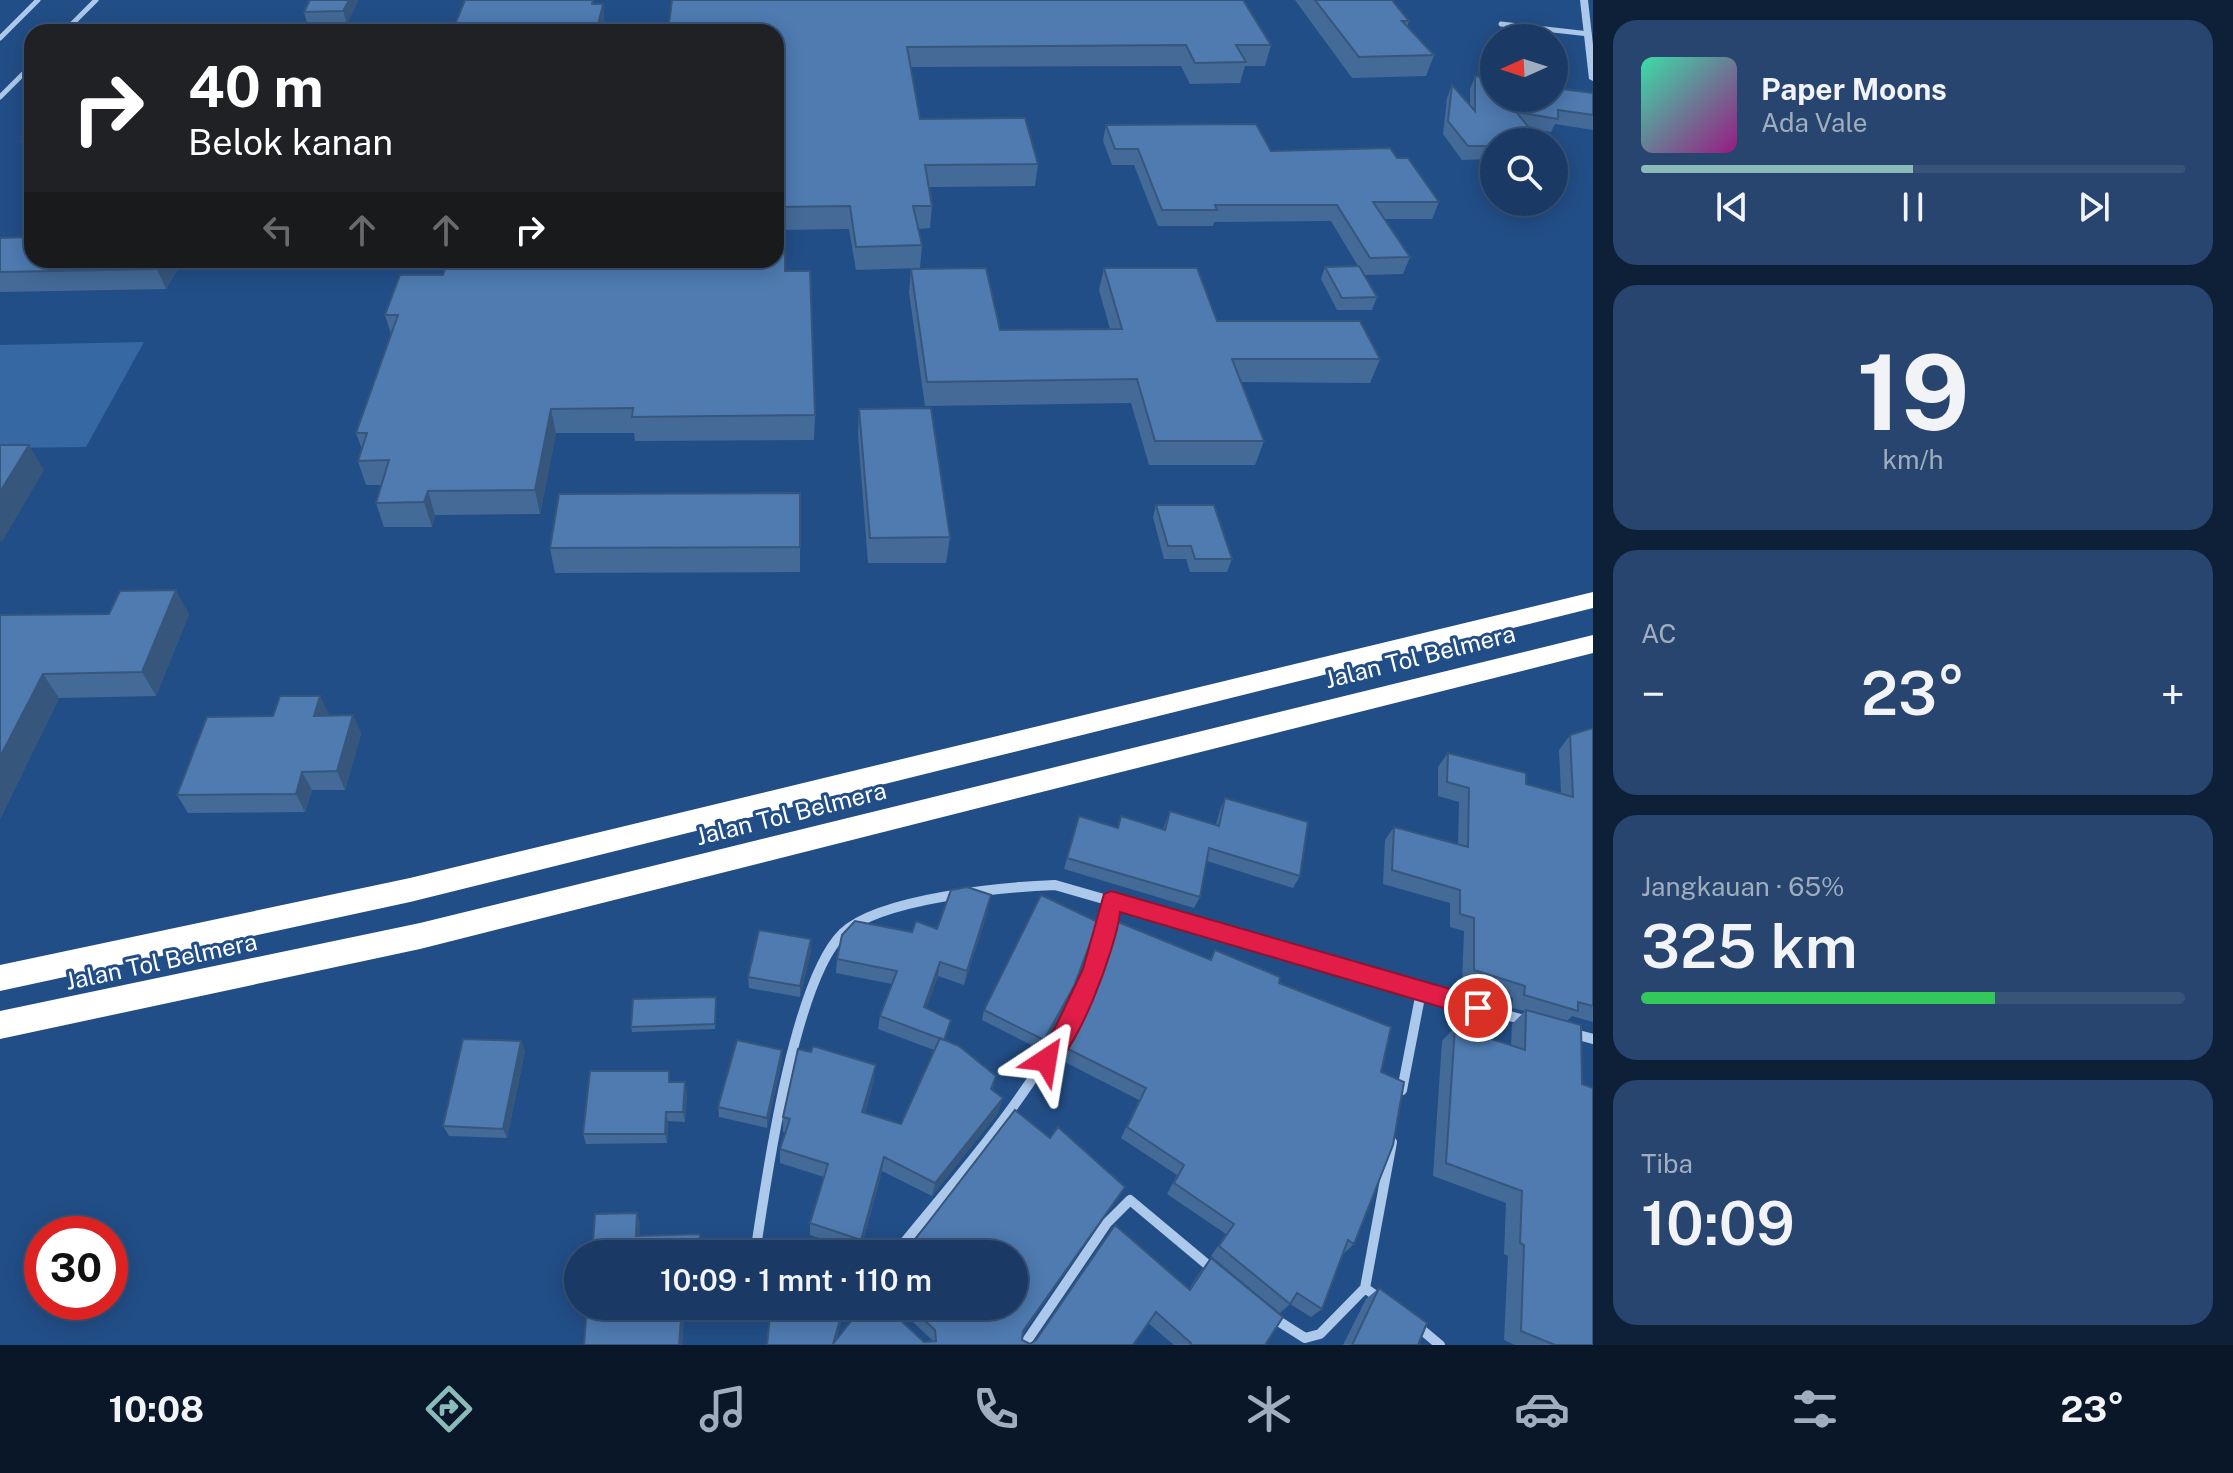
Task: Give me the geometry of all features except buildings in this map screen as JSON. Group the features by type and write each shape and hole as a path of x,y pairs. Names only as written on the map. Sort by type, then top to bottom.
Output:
{"highway":[{"name":"Jalan Tol Belmera","path":"0,978 410,890 1593,600"},
{"name":"Jalan Tol Belmera","path":"0,1025 420,936 1592,644"}],"street":[{"path":"0,38 38,0"},
{"path":"72,24 96,0"},
{"path":"1584,0 1593,79"},
{"path":"1568,32 1589,34"},
{"path":"0,97 24,73"},
{"path":"757,1240 765,1184 799,1026 815,982 842,933 859,922 917,903 1009,885 1055,885 1536,1024"},
{"path":"906,1240 1064,1034 1094,969 1109,923 1111,900"},
{"path":"1400,1101 1421,992"},
{"path":"1564,1031 1593,1039"},
{"path":"1266,1313 1305,1338 1320,1334 1365,1288 1394,1132"},
{"path":"1024,1345 1127,1196 1220,1276"},
{"path":"1365,1288 1388,1305"},
{"path":"1410,1322 1440,1345"},
{"path":"1416,1345 1422,1330"}],"shaded area":[{"path":"144,342 86,447 0,448 0,345"}],"route":[{"path":"1046,1060 1064,1034 1094,969 1109,923 1111,900 1478,1008"}]}
